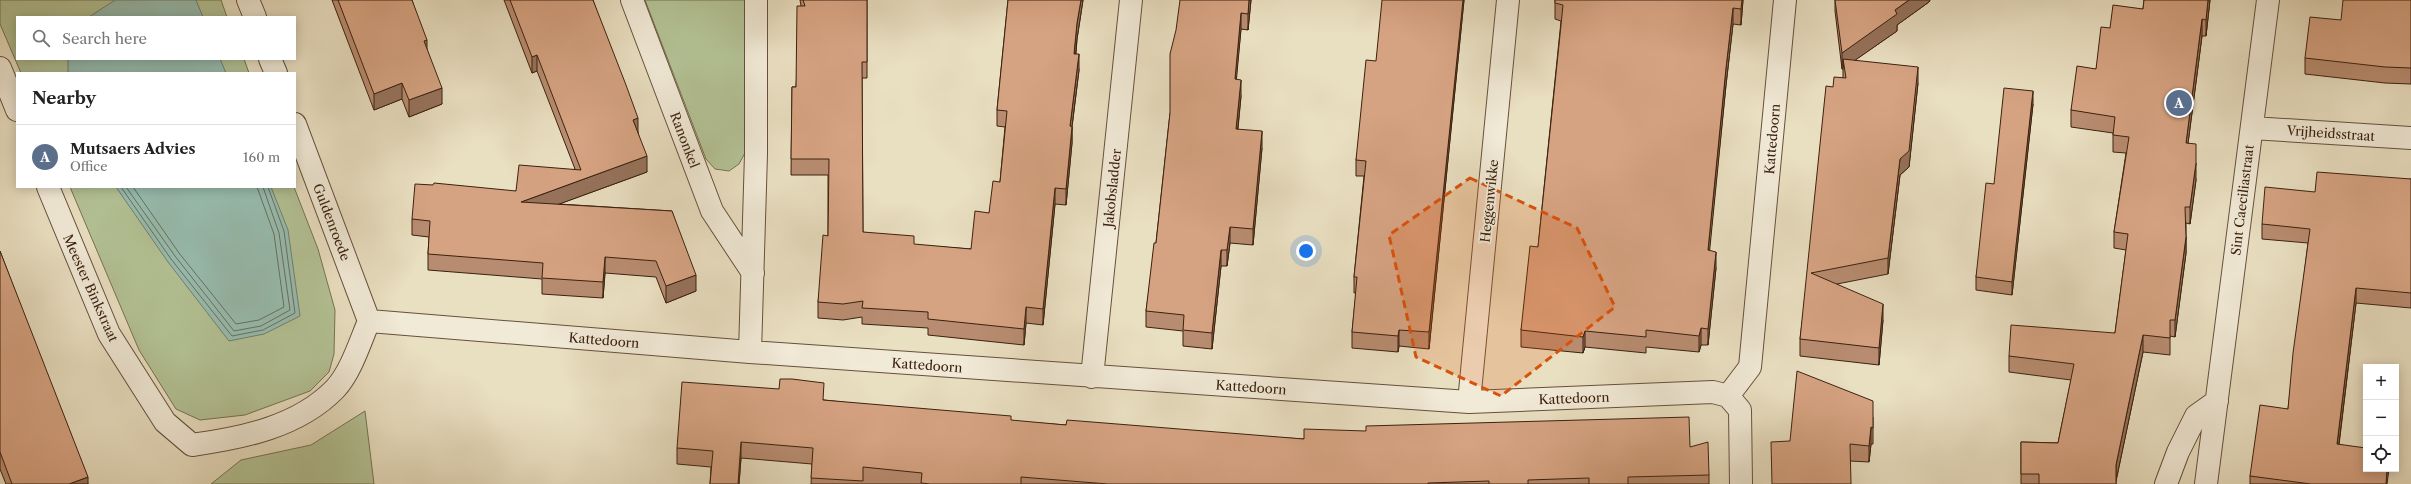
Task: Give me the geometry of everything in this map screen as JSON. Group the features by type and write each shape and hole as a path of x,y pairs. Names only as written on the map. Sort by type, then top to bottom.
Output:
{"street":[{"path":"248,0 255,16"},
{"name":"Ranonkel","path":"632,0 712,211 753,273"},
{"path":"750,352 756,154 756,0"},
{"name":"Jakobsladder","path":"1092,377 1131,0"},
{"name":"Heggenwikke","path":"1469,402 1508,0"},
{"name":"Kattedoorn","path":"369,321 750,352 1092,377 1469,402 1713,392 1728,396 1750,367 1785,0"},
{"name":"Sint Caeciliastraat","path":"2206,484 2268,0"},
{"path":"270,60 276,72"},
{"path":"0,68 16,108"},
{"name":"Guldenroede","path":"296,127 369,321"},
{"name":"Vrijheidsstraat","path":"2252,128 2411,138"},
{"name":"Meester Binkstraat","path":"48,188 109,334 165,422 192,445 245,437 303,415 335,388 348,367 369,321"},
{"path":"1728,396 1740,410 1741,484"},
{"path":"2166,484 2178,452 2196,416 2217,401"}],"highlighted area":[{"path":"1470,178 1577,228 1615,307 1501,396 1416,357 1389,235"}],"green space":[{"path":"0,0 221,0 227,16 16,16 16,60 244,60 249,72 21,72 0,24"},
{"path":"645,0 745,0 746,151 739,164 729,171 715,169 706,159"},
{"path":"70,188 294,188 318,249 335,310 334,354 329,372 310,391 245,415 200,420 176,409 139,350"},
{"path":"365,411 374,484 211,484 241,460 311,445"}],"water":[{"path":"115,0 196,0 203,16 91,16"},
{"path":"68,60 220,60 226,72 68,72"},
{"path":"117,188 271,188 288,230 300,316 264,334 229,341 168,262"}],"building":[{"path":"338,0 412,0 427,40 424,41 442,88 409,100 402,83 374,94"},
{"path":"510,0 593,0 638,118 633,120 647,156 521,202 672,211 696,275 666,286 656,261 605,257 603,282 542,278 543,263 428,254 430,221 412,219 415,184 433,185 434,183 516,191 519,165 581,170 537,55 532,57"},
{"path":"803,0 867,0 867,62 862,62 863,232 914,236 914,244 971,249 975,211 989,213 993,181 1000,182 1007,111 997,110 1008,0 1081,0 1074,54 1079,54 1070,126 1072,127 1066,189 1055,188 1043,309 1026,307 1024,329 928,319 928,312 862,308 863,301 843,304 818,302 823,235 828,236 829,159 791,159 792,87 796,87 797,6 805,6"},
{"path":"1180,0 1249,0 1248,14 1241,13 1235,79 1241,80 1236,129 1262,131 1253,229 1230,227 1227,250 1221,250 1212,333 1183,330 1184,315 1146,311 1154,243 1156,243 1170,113 1170,54 1176,30"},
{"path":"1382,0 1463,0 1429,332 1399,330 1398,336 1352,332 1357,277 1354,277 1366,161 1356,160 1366,60 1376,61"},
{"path":"1555,0 1742,0 1741,9 1733,8 1726,68 1708,250 1716,252 1708,329 1701,328 1699,336 1646,330 1646,337 1585,331 1583,337 1521,330 1530,246 1538,247 1560,35 1563,5 1555,3"},
{"path":"1835,0 1909,0 1895,10 1897,14 1842,53"},
{"path":"2144,0 2208,0 2206,20 2202,19 2186,143 2196,144 2196,163 2190,207 2185,207 2186,237 2175,320 2170,320 2170,338 2143,335 2116,465 2116,484 2039,484 2039,474 2021,474 2021,442 2058,443 2074,364 2009,356 2011,325 2115,333 2128,234 2114,232 2129,137 2113,135 2115,117 2071,110 2077,66 2096,69 2101,27 2110,28 2113,5 2143,9"},
{"path":"2343,0 2411,0 2411,68 2385,67 2305,58 2310,17 2341,20"},
{"path":"1843,59 1918,67 1909,151 1900,159 1888,258 1811,273 1883,304 1879,348 1800,339 1826,86 1833,87 1834,77 1846,78"},
{"path":"2004,88 2033,91 2012,282 1976,277 1986,183 1994,184"},
{"path":"2317,172 2411,179 2411,293 2356,288 2337,444 2363,448 2363,472 2387,472 2386,484 2311,484 2250,476 2260,405 2288,409 2293,353 2310,229 2262,224 2265,187 2315,192"},
{"path":"0,251 88,477 69,484 12,484 0,452"},
{"path":"1797,371 1873,401 1873,428 1871,427 1869,446 1850,444 1851,484 1772,484 1771,442 1790,441"},
{"path":"780,379 824,383 823,400 1011,416 1011,420 1066,425 1067,420 1304,439 1304,429 1366,431 1366,426 1689,417 1690,447 1708,442 1709,475 1628,477 1628,484 1589,484 1589,478 1528,480 1528,484 1489,484 1489,481 1428,484 1108,484 1021,477 1021,484 930,484 921,483 922,473 863,467 863,481 811,478 813,448 741,442 738,484 710,484 713,451 677,448 682,382 779,389"}],"place":[{"name":"Mutsaers Advies","path":"2179,103"}]}
